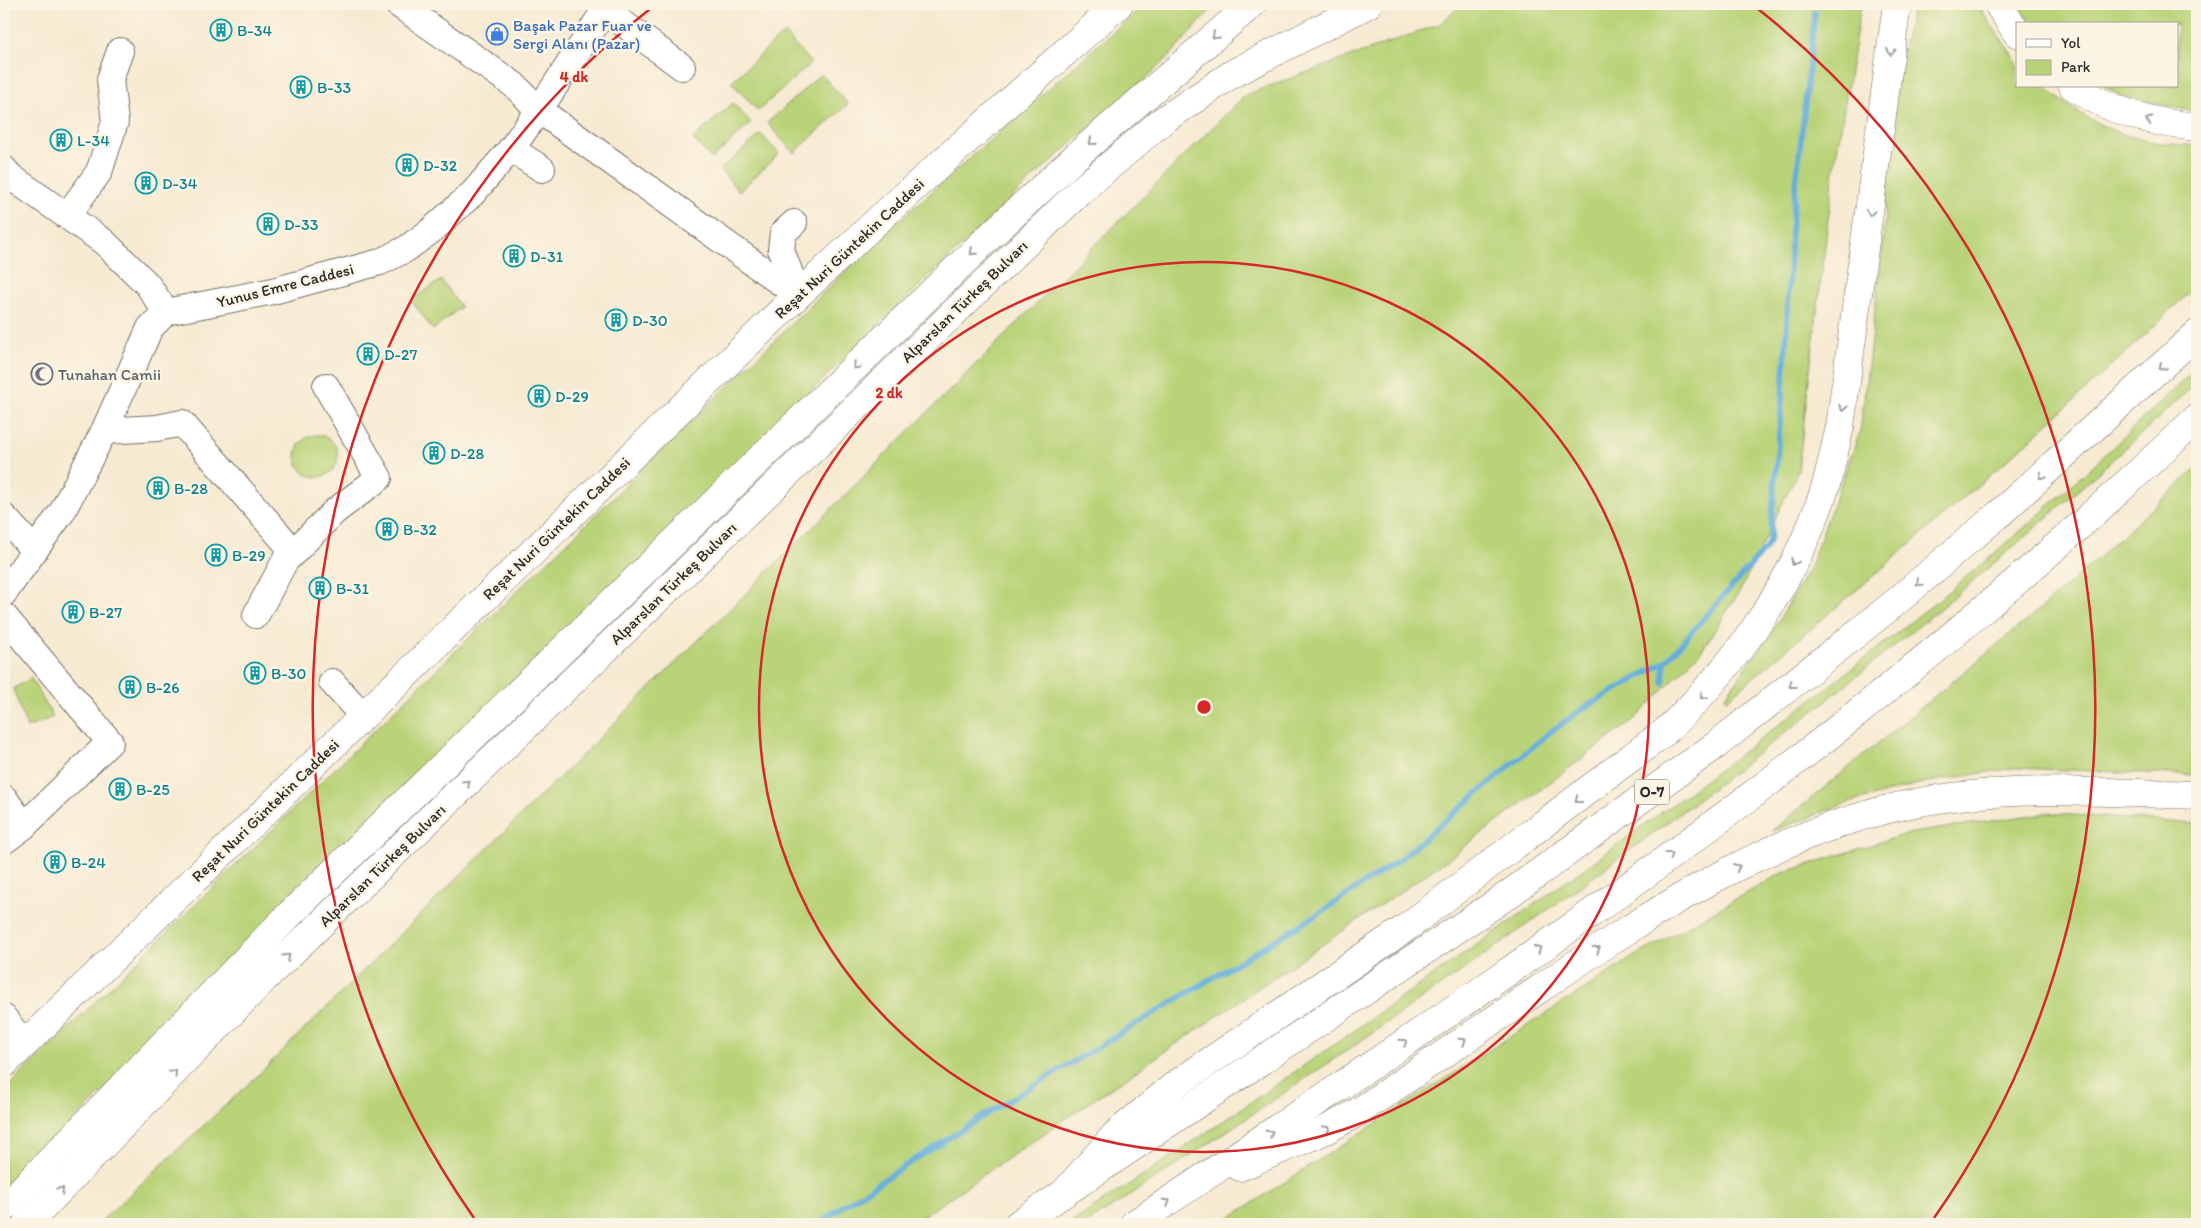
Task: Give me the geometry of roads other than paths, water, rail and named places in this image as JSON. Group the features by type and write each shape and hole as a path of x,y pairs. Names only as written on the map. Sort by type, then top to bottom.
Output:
{"main road":[{"name":"Reşat Nuri Güntekin Caddesi","path":"4,1064 798,295 890,209 1120,4"},
{"name":"Alparslan Türkeş Bulvarı","path":"4,1208 290,914 968,258 1083,150 1252,4"},
{"name":"Alparslan Türkeş Bulvarı","path":"27,1224 266,977 1072,198 1162,121 1232,74 1368,4"},
{"path":"1064,1193 1116,1134 1175,1085 1407,927 1666,731 1704,695 1740,652 1798,557 1823,496 1840,428 1897,4"},
{"path":"1998,4 2016,31"},
{"path":"2076,88 2084,94 2118,110 2142,119 2197,128"},
{"name":"O-7","path":"1018,1224 1502,899 1716,745 1918,584 1999,514 2197,334"},
{"path":"1134,1224 1610,900 1744,801 1836,730 2021,577 2141,472 2197,418"},
{"path":"1200,1180 1256,1161 1324,1131 1358,1112 1658,910 1725,873 1782,845 1831,826 1916,803 2003,792 2197,795"}],"street":[{"path":"398,4 514,85 539,110 798,295"},
{"path":"607,7 682,67"},
{"name":"Yunus Emre Caddesi","path":"166,312 273,291 380,262 406,248 432,230 473,193 510,149 539,110 607,7"},
{"path":"67,216 99,172 115,122 110,79 120,51"},
{"path":"510,149 542,169"},
{"path":"4,593 62,512 104,431 150,328 166,312 141,278 104,242 6,177"},
{"path":"794,223 782,233 780,250 798,295"},
{"path":"256,615 285,561 334,512 379,478 326,386"},
{"path":"104,431 157,428 182,424 294,552"},
{"path":"4,517 34,550"},
{"path":"4,616 110,742 14,834 4,798"},
{"path":"332,682 364,716"},
{"path":"4,1018 24,1044"}],"waterway":[{"path":"819,1224 844,1205 977,1120 1320,913 1399,860 1544,737 1582,709 1665,662 1766,548 1770,538 1785,365 1791,229 1815,12"},
{"path":"1663,683 1665,662"}],"place":[{"name":"B-34","path":"221,30"},
{"name":"Başak Pazar Fuar ve Sergi Alanı (Pazar)","path":"497,34"},
{"name":"B-33","path":"301,87"},
{"name":"L-34","path":"61,140"},
{"name":"D-32","path":"407,165"},
{"name":"D-34","path":"146,183"},
{"name":"D-33","path":"268,224"},
{"name":"D-31","path":"514,256"},
{"name":"D-30","path":"616,320"},
{"name":"D-27","path":"368,354"},
{"name":"Tunahan Camii","path":"42,374"},
{"name":"D-29","path":"539,396"},
{"name":"D-28","path":"434,453"},
{"name":"B-28","path":"158,488"},
{"name":"B-32","path":"387,529"},
{"name":"B-29","path":"216,555"},
{"name":"B-31","path":"320,588"},
{"name":"B-27","path":"73,612"},
{"name":"B-30","path":"255,673"},
{"name":"B-26","path":"130,687"},
{"name":"B-25","path":"120,789"},
{"name":"B-24","path":"55,862"}]}
